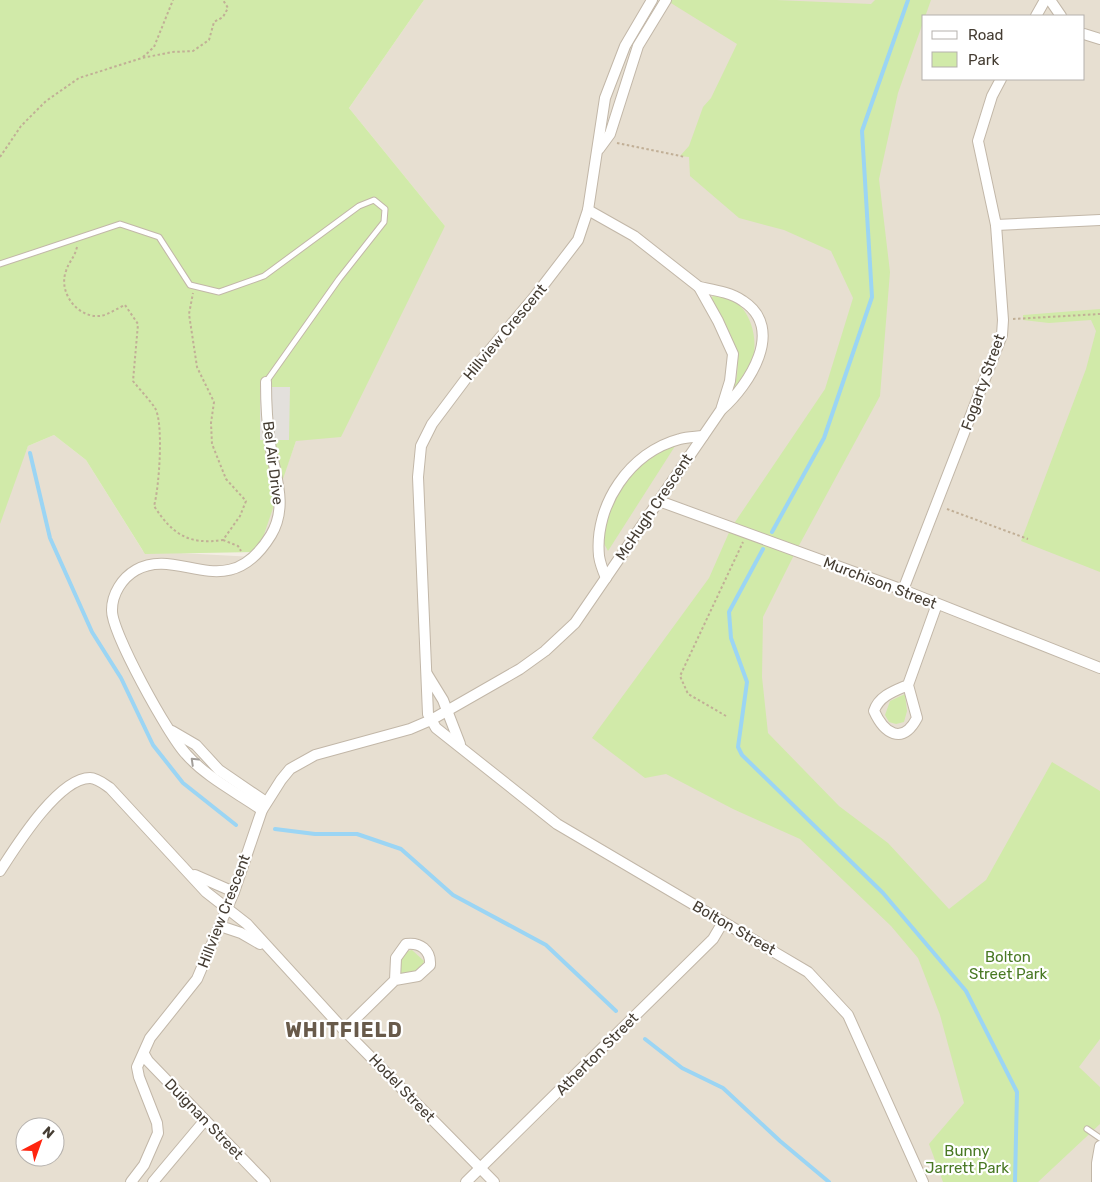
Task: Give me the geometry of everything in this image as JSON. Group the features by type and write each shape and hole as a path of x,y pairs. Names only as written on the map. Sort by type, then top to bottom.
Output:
{"street":[{"name":"Hillview Crescent","path":"431,720 427,705 418,477 421,446 432,424 468,376 565,259 578,240 588,210 605,98 625,46 652,0"},
{"path":"597,152 610,134 638,46 666,0"},
{"path":"1037,15 1045,0"},
{"path":"1050,0 1060,15"},
{"path":"1085,34 1100,39"},
{"name":"Fogarty Street","path":"903,590 1002,334 1003,320 996,225 978,141 992,96 1000,80"},
{"name":"McHugh Crescent","path":"588,210 634,236 698,287 718,321 733,354 731,375 721,410"},
{"path":"996,225 1100,220"},
{"name":"McHugh Crescent","path":"447,710 520,669 558,640 575,623 721,410 733,400 753,372 759,358 762,333 753,310 745,302 722,292 698,287"},
{"name":"Bel Air Drive","path":"264,806 200,767 185,753 118,636 113,621 113,599 125,577 144,566 155,564 207,572 230,569 246,562 264,545 278,517 279,486 269,440 266,382"},
{"name":"McHugh Crescent","path":"606,578 599,558 599,543 602,519 616,488 639,460 660,447 680,438 703,436"},
{"name":"Murchison Street","path":"659,501 903,590 1100,668"},
{"path":"908,685 887,694 876,705 874,711 884,729 893,733 904,733 911,728 917,718 908,685 937,604"},
{"name":"Hillview Crescent","path":"131,1182 144,1165 158,1133 157,1123 137,1067 154,1032 190,991 197,979 234,892 264,806 290,769 302,761 315,755 410,729 431,720 447,710 427,674"},
{"name":"Bolton Street","path":"447,710 452,728 462,747"},
{"name":"Bolton Street","path":"431,720 436,728 557,824 808,972 848,1015 923,1182"},
{"name":"Hodel Street","path":"0,872 26,831 50,804 74,783 90,778 110,788 190,872 206,892 250,928 344,1030 494,1182"},
{"name":"Hodel Street","path":"190,872 234,892"},
{"name":"Atherton Street","path":"466,1182 713,939 723,922"},
{"name":"Hodel Street","path":"220,926 241,933 269,950"},
{"path":"344,1030 395,980"},
{"name":"Duignan Street","path":"144,1054 148,1061 265,1182"},
{"path":"153,1182 205,1120"},
{"path":"1097,1182 1096,1163 1100,1146"}],"lane":[{"path":"0,264 120,224 159,237 190,285 219,292 264,276 359,206 374,200 385,209 384,222 339,279 266,382"},
{"path":"1087,1129 1100,1138"}],"path":[{"path":"142,58 154,47 173,0"},
{"path":"0,157 27,120 46,101 79,78 142,58 172,52 192,52 209,40 214,22 224,17 228,8 223,0"},
{"path":"605,140 685,158"},
{"path":"79,238 75,258 66,271 64,284 74,305 80,312 100,316 125,305 138,324 132,381 157,410 160,454 158,491 154,506 175,531 191,541 223,540 238,546 246,562"},
{"path":"194,286 189,314 191,332 197,367 214,402 211,423 212,444 226,479 246,500 240,516 223,540"},
{"path":"1003,320 1100,314"},
{"path":"937,505 1028,540"},
{"path":"726,716 688,694 680,676 747,533"}],"shaded area":[{"path":"424,0 1100,0 1100,1182 0,1182 0,512 28,446 54,435 86,460 143,551 254,557 296,441 445,226 349,108"},
{"path":"260,387 290,387 289,440 260,440"}],"green space":[{"path":"0,0 424,0 349,108 445,226 341,437 296,441 258,552 145,554 86,460 54,435 28,446 0,524"},
{"path":"666,0 776,0 871,4 875,0 931,0 926,15 922,15 922,25 898,93 879,179 890,272 880,396 796,551 763,617 762,677 768,733 839,806 888,843 949,909 986,880 1052,762 1100,791 1100,1039 1079,1067 1100,1087 1100,1124 1038,1182 943,1182 929,1144 964,1103 940,1015 918,958 891,926 800,839 733,809 666,774 645,778 592,738 709,578 731,528 825,389 853,298 831,251 784,230 739,218 690,176 689,157 680,156 689,146 703,107 711,98 737,44"},
{"path":"714,295 726,297 736,302 744,310 753,331 755,343 754,355 747,375 728,397 737,375 737,355 731,335 710,299"},
{"path":"1100,309 1100,572 1021,541 1086,369 1096,331 1091,320 1049,323 1023,320 1023,315"},
{"path":"677,443 608,551 602,540 607,512 629,475 660,449"},
{"path":"905,694 907,711 904,722 896,724 889,722 885,715 890,701"},
{"path":"412,950 424,961 421,969 416,973 399,975 399,961 404,952"}],"waterway":[{"path":"772,532 824,438 872,297 862,131 908,0"},
{"path":"30,453 50,538 92,632 121,678 153,745 183,783 236,825"},
{"path":"763,549 729,612 731,638 747,682 738,747 742,755 883,893 966,991 1017,1092 1015,1182"},
{"path":"275,829 315,834 357,834 401,849 453,895 546,945 616,1011"},
{"path":"645,1039 682,1068 723,1088 780,1141 829,1182"}],"district":[{"name":"WHITFIELD","path":"344,1030"}],"park label":[{"name":"Bolton Street Park","path":"1008,966"},
{"name":"Bunny Jarrett Park","path":"967,1160"}]}
